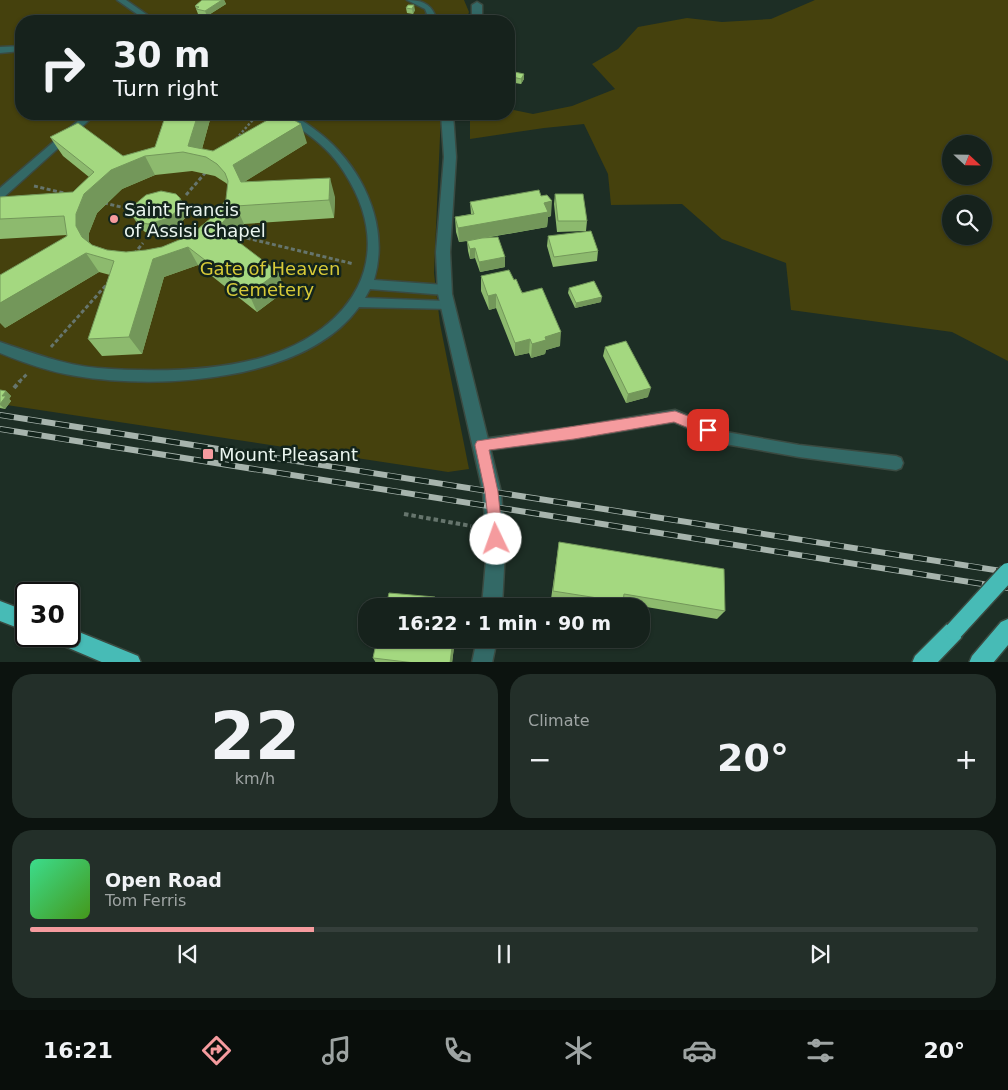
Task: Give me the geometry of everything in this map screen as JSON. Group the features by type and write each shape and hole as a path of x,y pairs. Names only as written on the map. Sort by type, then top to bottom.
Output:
{"highway":[{"path":"922,662 954,631 1008,572"},
{"path":"0,611 15,617"},
{"path":"979,662 1007,631"},
{"path":"80,642 130,662"}],"street":[{"path":"477,15 478,5"},
{"path":"447,120 450,157 443,252 446,306 482,445 492,492 496,528 496,571 493,598"},
{"path":"482,662 485,648"}],"lane":[{"path":"121,0 143,15"},
{"path":"412,0 428,8 431,15"},
{"path":"0,50 15,49"},
{"path":"0,194 84,120"},
{"path":"0,347 38,361 76,371 132,374 191,372 245,367 282,356 311,341 356,302 367,284 371,268 373,232 366,205 356,182 340,157 293,120"},
{"path":"367,284 445,290"},
{"path":"356,302 446,306"},
{"path":"482,445 574,433 675,416 725,438 799,451 896,463"}],"path":[{"path":"232,143 253,120"},
{"path":"186,194 212,165"},
{"path":"14,181 69,195"},
{"path":"97,201 134,210"},
{"path":"233,234 371,268"},
{"path":"130,258 143,243"},
{"path":"38,361 110,280"},
{"path":"404,514 470,526"}],"green space":[{"name":"Gate of Heaven Cemetery","path":"0,0 464,0 469,12 468,15 15,15 15,120 441,120 434,273 440,324 469,469 448,472 0,404"},
{"path":"815,0 1008,0 1008,361 952,332 791,310 786,263 722,239 682,204 611,205 608,174 584,124 470,139 470,120 515,120 515,110 533,114 572,106 615,89 592,64 618,49 638,27 687,18 722,22 771,19"}],"building":[{"path":"202,0 222,0 205,11 196,9 199,7 195,6"},
{"path":"408,5 414,5 412,9 406,8"},
{"path":"515,72 524,74 521,79 515,78"},
{"path":"164,120 196,120 188,146 213,151 267,120 294,120 301,124 233,165 241,182 330,178 329,200 236,206 219,227 278,272 249,294 188,247 153,259 129,337 88,339 114,261 86,253 0,303 0,275 67,236 64,216 0,219 0,197 73,192 94,172 50,137 78,123 123,156 155,147","holes":["183,152 206,157 217,164 225,173 228,181 226,199 218,212 191,235 162,247 126,252 107,250 92,245 82,237 76,226 76,214 84,194 111,170 145,156"]},
{"path":"539,190 541,196 547,195 552,201 544,203 548,212 458,228 455,217 474,214 470,202"},
{"path":"161,191 176,194 180,198 181,207 169,218 148,224 139,222 133,217 133,206 146,195"},
{"path":"555,194 583,194 587,221 558,221"},
{"path":"591,231 598,251 554,257 548,236"},
{"path":"498,237 505,257 479,262 475,248 470,249 467,241"},
{"path":"509,270 514,280 516,279 522,293 542,288 561,332 545,337 546,340 532,344 530,339 515,343 496,294 488,296 481,276"},
{"path":"594,281 602,297 576,303 569,288"},
{"path":"626,341 651,388 628,394 605,347"},
{"path":"0,390 6,391 2,396 6,396 0,404"},
{"path":"559,542 724,569 725,611 624,594 624,598 598,598 553,591"},
{"path":"389,593 435,597 435,598 388,598"},
{"path":"375,648 452,648 450,662 407,662 373,658"}],"railway":[{"path":"0,415 1008,572"},
{"path":"0,429 1008,588"}],"place":[{"name":"Saint Francis of Assisi Chapel","path":"114,219"},
{"name":"Mount Pleasant","path":"208,454"}],"route":[{"path":"496,539 492,492 482,445 574,433 675,416 708,430"}]}
